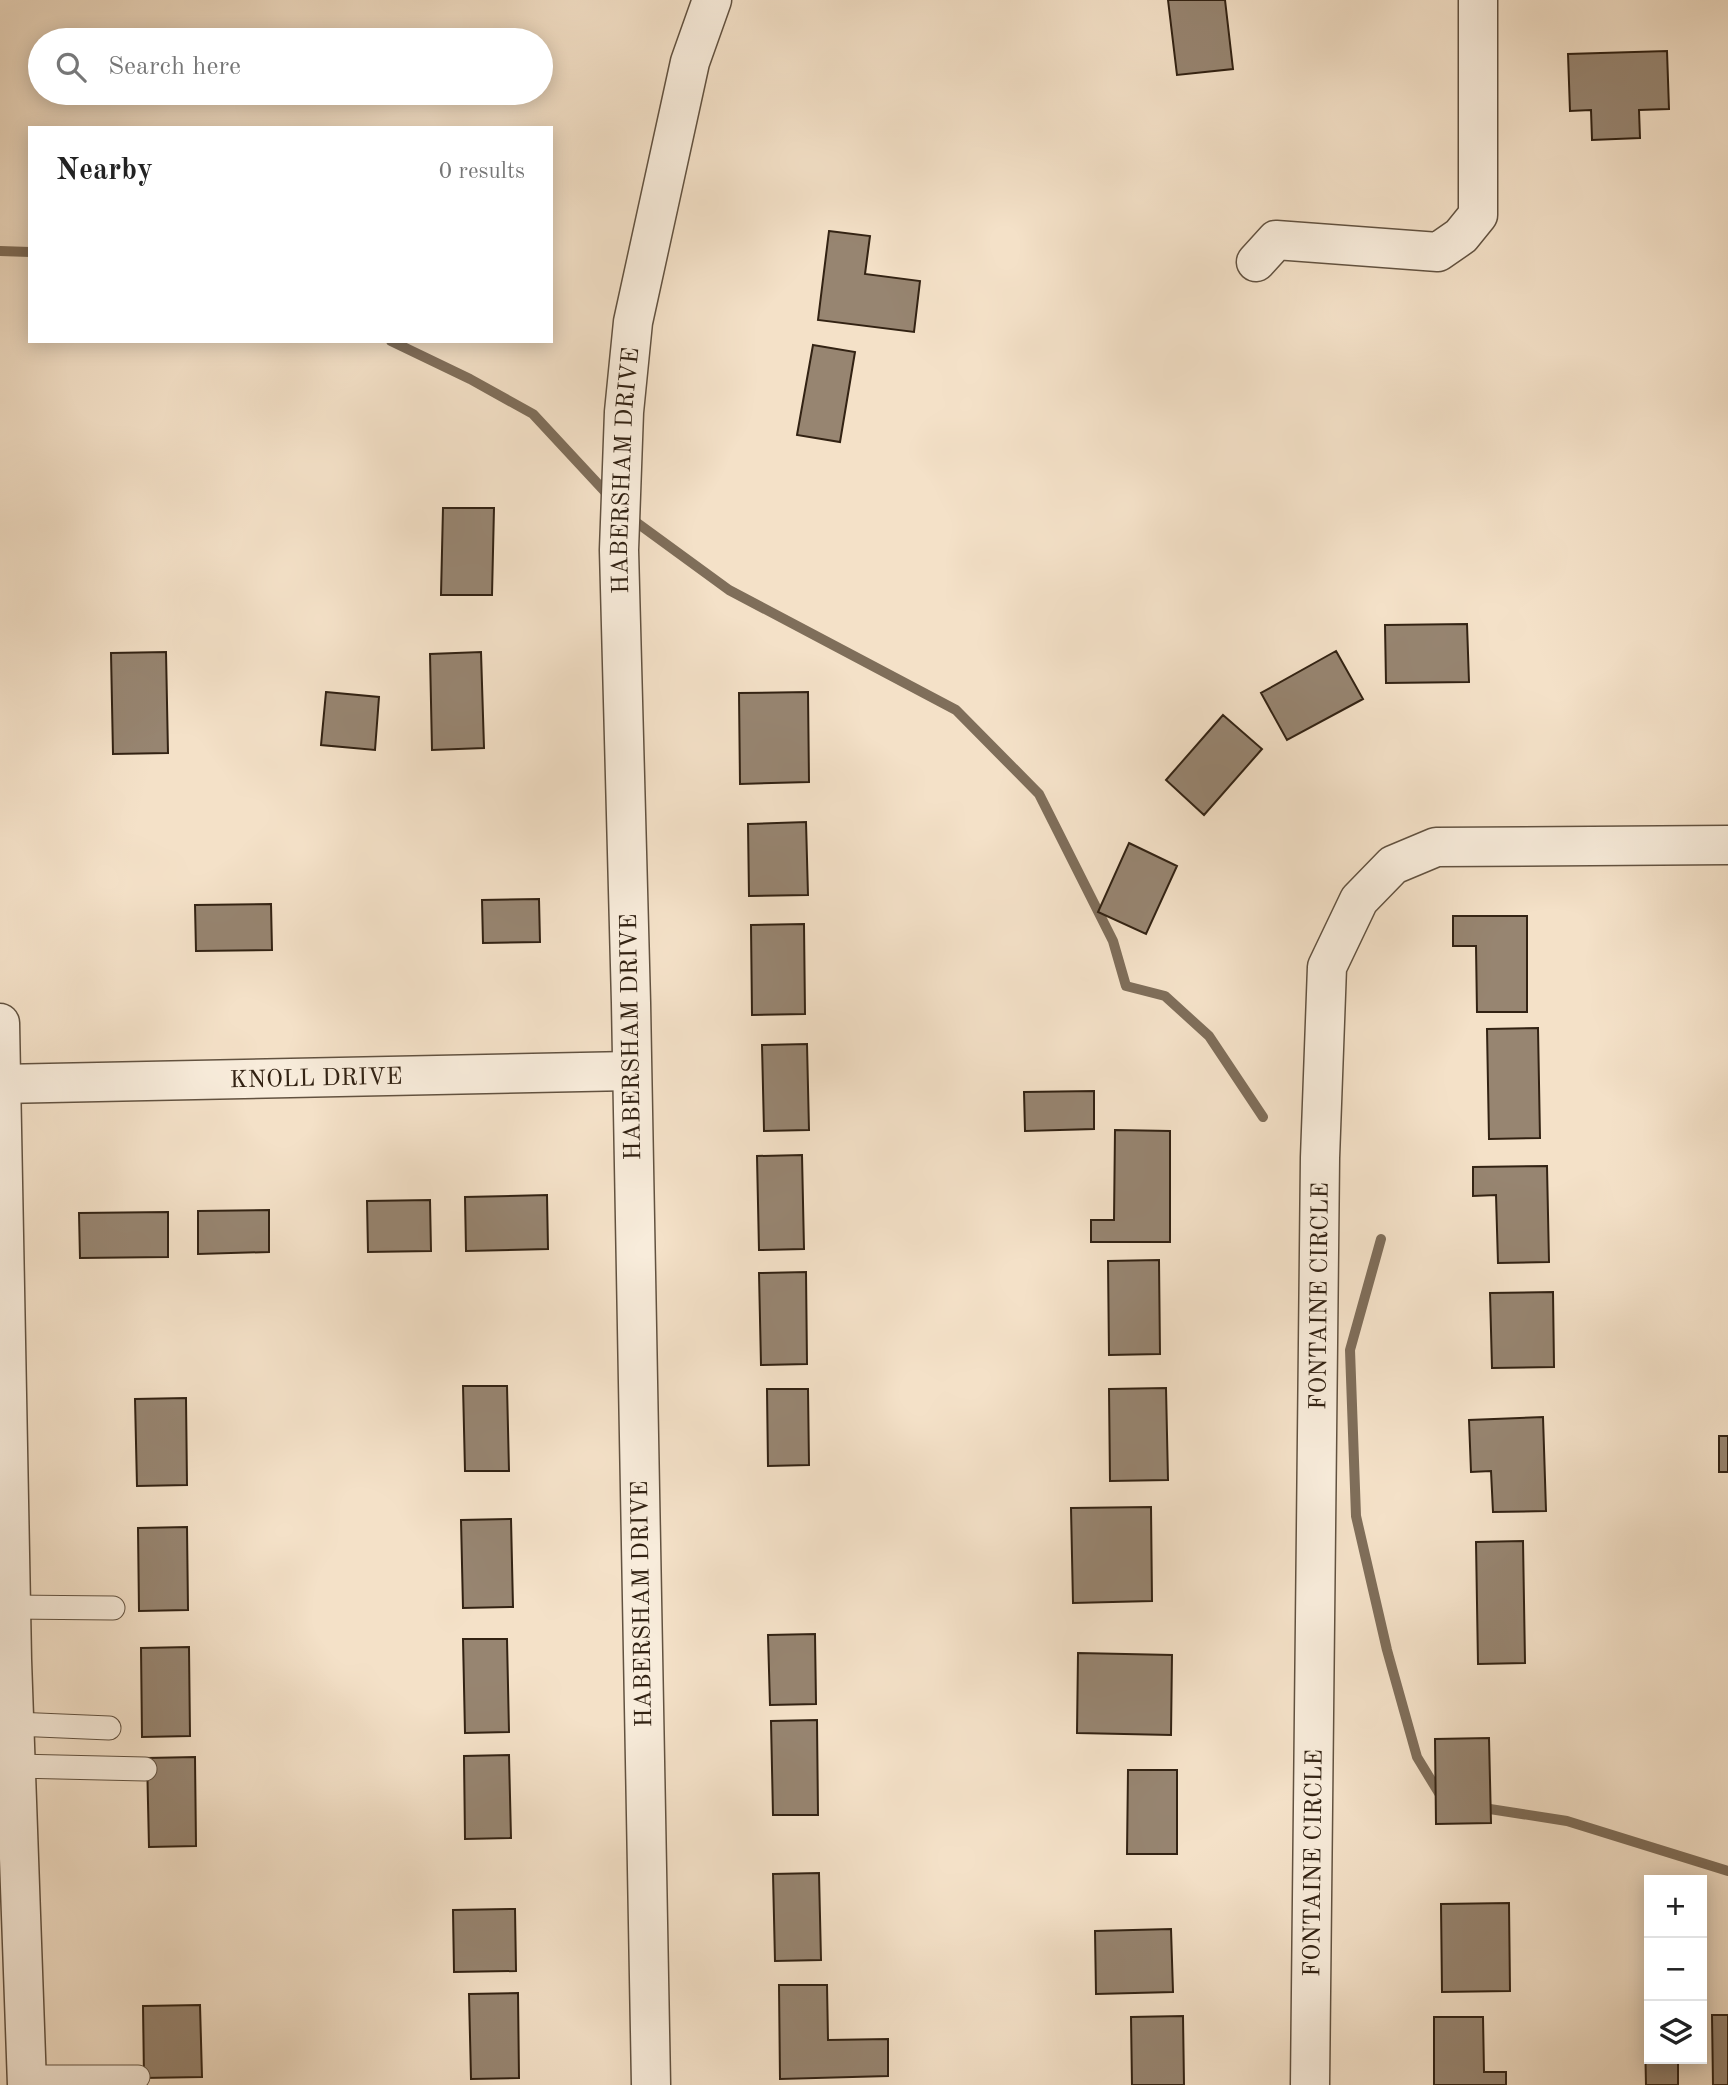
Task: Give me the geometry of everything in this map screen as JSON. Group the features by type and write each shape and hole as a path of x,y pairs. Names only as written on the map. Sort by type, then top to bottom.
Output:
{"street":[{"name":"HABERSHAM DRIVE","path":"651,2085 619,550 625,412 633,322 690,62 712,0"},
{"path":"1256,262 1276,240 1438,252 1461,236 1478,215 1478,0"},
{"name":"FONTAINE CIRCLE","path":"1310,2085 1321,1158 1327,967 1359,900 1393,864 1436,847 1728,845"},
{"path":"0,1023 5,1561 11,1607 27,2081"},
{"name":"KNOLL DRIVE","path":"1,1100 631,1072"}],"lane":[{"path":"11,1607 113,1608"},
{"path":"15,1724 108,1728"},
{"path":"16,1766 145,1769"},
{"path":"27,2081 138,2077"}],"building":[{"path":"1168,0 1225,0 1233,69 1177,75"},
{"path":"1667,51 1669,109 1639,110 1640,138 1592,140 1591,110 1570,111 1568,54"},
{"path":"829,231 870,236 865,274 920,281 914,332 818,320"},
{"path":"813,345 855,352 840,442 797,435"},
{"path":"443,508 494,508 492,595 441,595"},
{"path":"1467,624 1469,682 1386,683 1385,625"},
{"path":"1336,651 1363,699 1287,740 1261,693"},
{"path":"166,652 168,753 113,754 111,653"},
{"path":"481,652 484,748 432,750 430,654"},
{"path":"326,692 379,697 375,750 321,745"},
{"path":"808,692 809,782 740,784 739,693"},
{"path":"1223,715 1262,749 1204,815 1166,780"},
{"path":"806,822 808,895 749,896 748,824"},
{"path":"1129,843 1177,866 1146,934 1098,912"},
{"path":"539,899 540,942 483,943 482,900"},
{"path":"271,904 272,950 196,951 195,905"},
{"path":"1453,916 1527,916 1527,1012 1477,1012 1476,946 1453,946"},
{"path":"804,924 805,1014 752,1015 751,925"},
{"path":"1538,1028 1540,1138 1489,1139 1487,1029"},
{"path":"807,1044 809,1130 764,1131 762,1045"},
{"path":"1094,1091 1094,1129 1025,1131 1024,1092"},
{"path":"1115,1130 1170,1131 1170,1242 1091,1242 1091,1220 1114,1220"},
{"path":"802,1155 804,1249 759,1250 757,1156"},
{"path":"1547,1166 1549,1262 1498,1263 1496,1195 1473,1196 1473,1167"},
{"path":"547,1195 548,1249 466,1251 465,1197"},
{"path":"430,1200 431,1251 368,1252 367,1201"},
{"path":"269,1210 269,1252 198,1254 198,1211"},
{"path":"168,1212 168,1257 80,1258 79,1213"},
{"path":"1159,1260 1160,1354 1109,1355 1108,1261"},
{"path":"806,1272 807,1364 761,1365 759,1273"},
{"path":"1553,1292 1554,1367 1492,1368 1490,1293"},
{"path":"463,1386 507,1386 509,1471 465,1471"},
{"path":"1166,1388 1168,1480 1110,1481 1109,1389"},
{"path":"767,1389 808,1389 809,1465 768,1466"},
{"path":"186,1398 187,1485 137,1486 135,1399"},
{"path":"1543,1417 1546,1511 1493,1512 1491,1471 1471,1472 1469,1420"},
{"path":"1719,1436 1728,1436 1728,1472 1719,1472"},
{"path":"1151,1507 1152,1601 1073,1603 1071,1508"},
{"path":"511,1519 513,1607 463,1608 461,1520"},
{"path":"187,1527 188,1610 139,1611 138,1528"},
{"path":"1523,1541 1525,1663 1478,1664 1476,1542"},
{"path":"815,1634 816,1704 770,1705 768,1635"},
{"path":"463,1639 507,1639 509,1732 465,1733"},
{"path":"189,1647 190,1736 142,1737 141,1648"},
{"path":"1078,1653 1172,1655 1171,1735 1077,1733"},
{"path":"817,1720 818,1815 773,1815 771,1721"},
{"path":"1489,1738 1491,1823 1436,1824 1435,1739"},
{"path":"509,1755 511,1838 465,1839 464,1756"},
{"path":"195,1757 196,1846 149,1847 147,1758"},
{"path":"1128,1770 1177,1770 1177,1854 1127,1854"},
{"path":"819,1873 821,1960 775,1961 773,1874"},
{"path":"1509,1903 1510,1991 1442,1992 1441,1904"},
{"path":"515,1909 516,1971 454,1972 453,1910"},
{"path":"1171,1929 1173,1992 1096,1994 1095,1931"},
{"path":"779,1985 827,1985 828,2040 888,2039 888,2076 780,2079"},
{"path":"518,1993 519,2078 471,2079 469,1994"},
{"path":"200,2005 202,2077 144,2078 143,2006"},
{"path":"1712,2015 1728,2015 1728,2085 1713,2085"},
{"path":"1183,2016 1184,2085 1132,2085 1131,2017"},
{"path":"1434,2017 1483,2017 1484,2072 1506,2072 1506,2085 1434,2085"},
{"path":"1646,2064 1678,2064 1678,2085 1646,2085"}],"waterway":[{"path":"0,251 28,252"},
{"path":"395,343 470,379 533,414 611,498"},
{"path":"629,517 729,590 956,710 1039,794 1113,941 1126,986 1165,996 1209,1036 1263,1117"},
{"path":"1381,1239 1350,1350 1356,1516 1387,1650 1417,1757 1442,1798"},
{"path":"1477,1807 1567,1821 1728,1871"}]}
